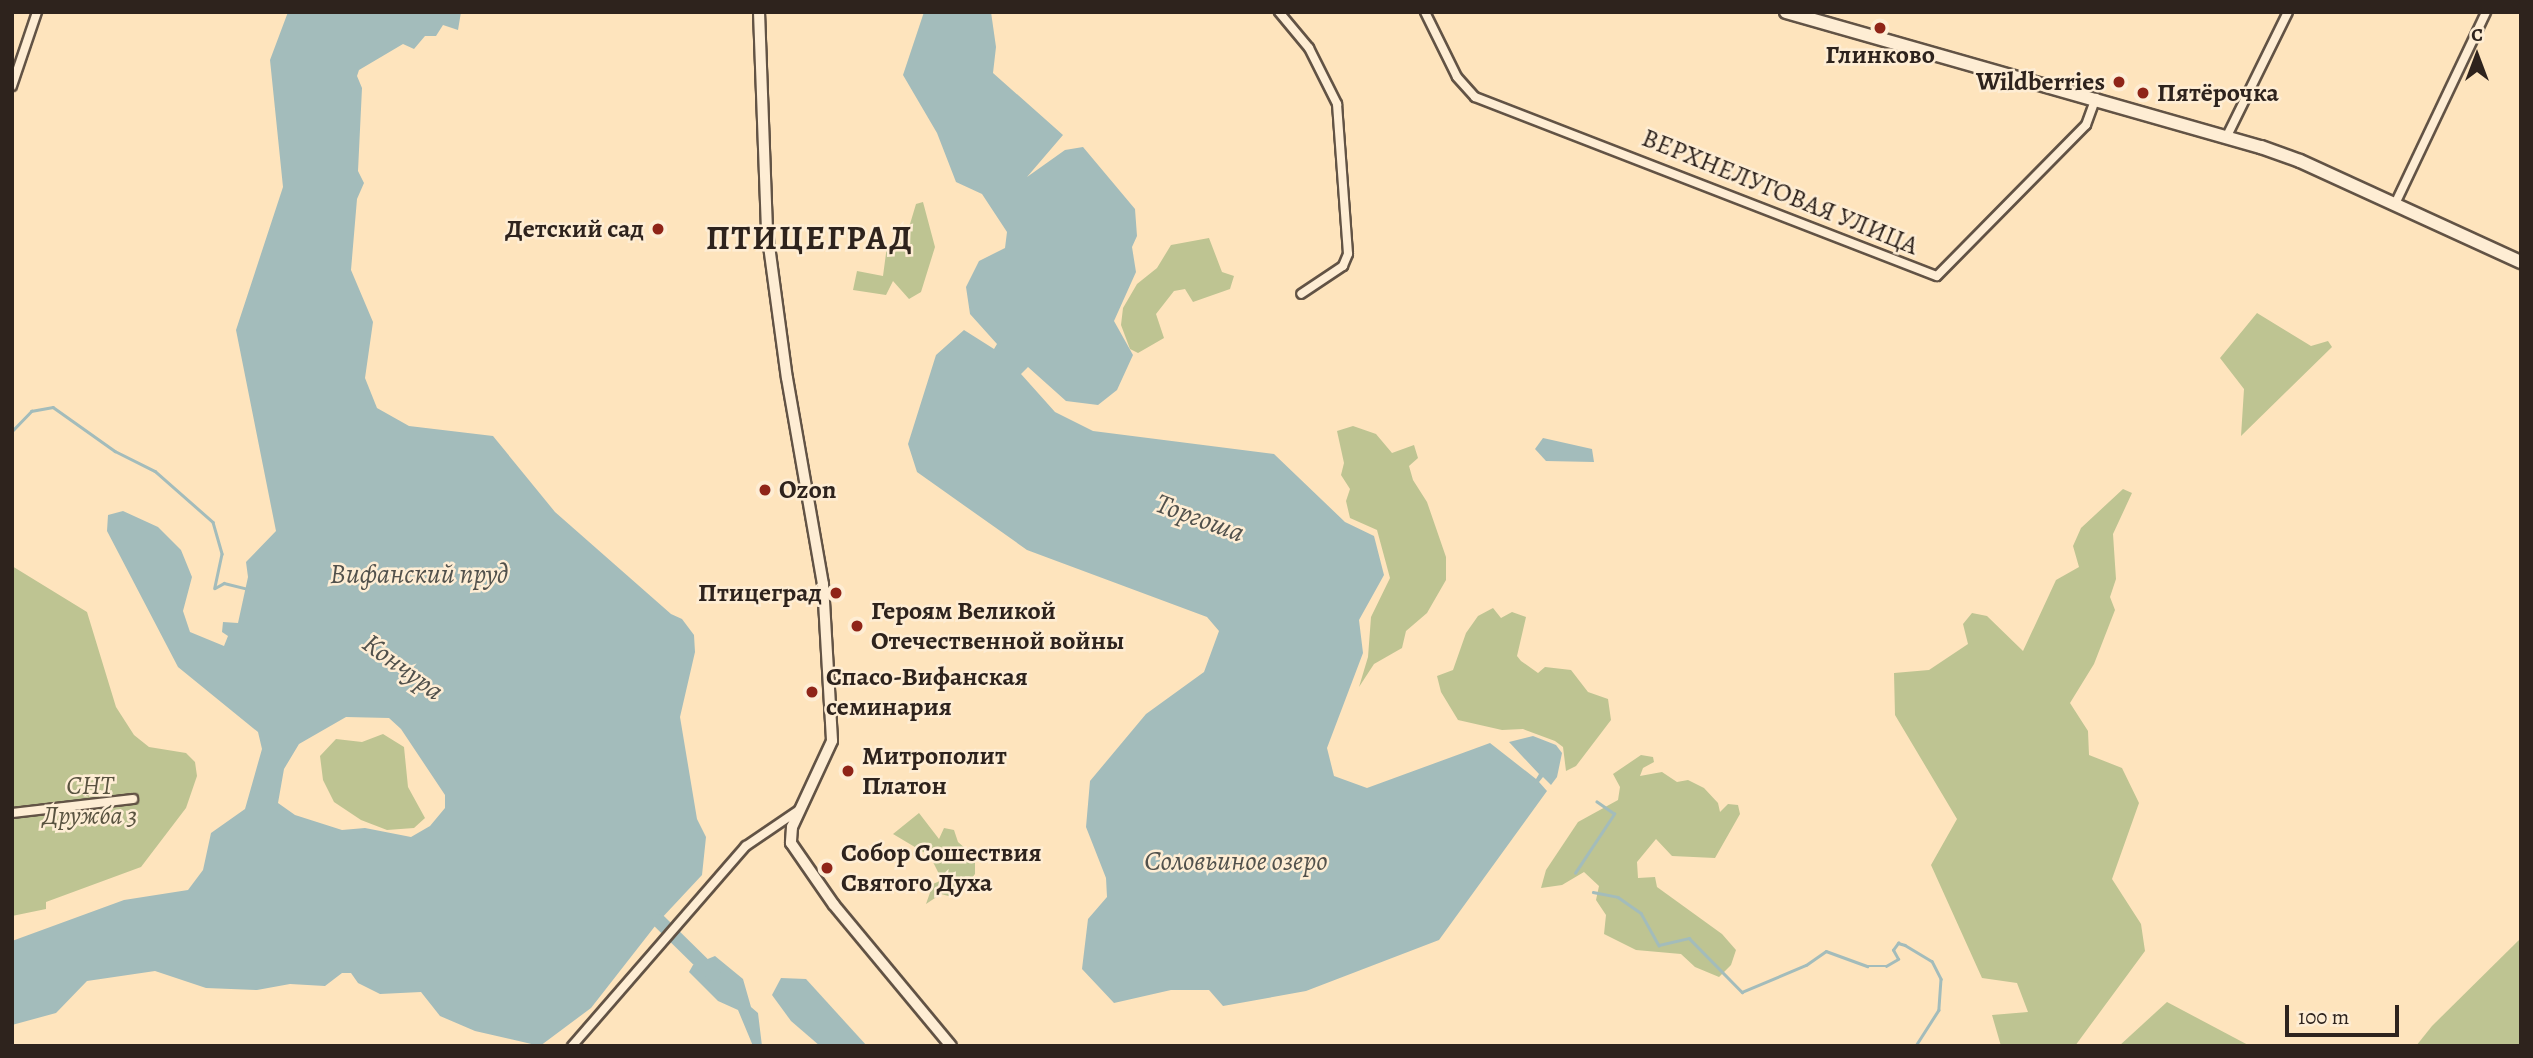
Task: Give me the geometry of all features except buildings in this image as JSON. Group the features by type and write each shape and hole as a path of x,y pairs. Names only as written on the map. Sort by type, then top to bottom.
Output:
{"main road":[{"path":"1786,12 2096,98 2300,161 2521,262"}],"street":[{"path":"12,86 37,12"},
{"path":"760,12 767,230 787,378 823,584 832,741 792,827 793,852 951,1046"},
{"path":"1279,12 1309,48 1337,104 1348,254 1343,266 1301,294"},
{"name":"ВЕРХНЕЛУГОВАЯ УЛИЦА","path":"1426,12 1457,77 1475,97 1937,276 2086,125 2096,98"},
{"path":"2226,138 2288,12"},
{"path":"2395,204 2486,12"},
{"path":"12,813 134,799"},
{"path":"572,1046 660,941 747,846 800,809"}],"green space":[{"path":"923,202 935,247 921,292 909,299 893,281 886,295 853,290 857,271 883,276 887,246 907,234 916,204"},
{"path":"1209,238 1222,272 1234,276 1230,289 1193,302 1185,289 1174,291 1156,314 1164,338 1138,353 1130,349 1121,325 1123,308 1137,284 1157,268 1171,245"},
{"path":"2257,313 2311,346 2328,341 2332,347 2241,436 2244,389 2220,358"},
{"path":"1353,426 1376,434 1392,453 1414,445 1418,458 1409,466 1413,480 1427,502 1446,557 1446,580 1427,613 1406,631 1402,648 1374,664 1359,687 1368,657 1371,617 1390,578 1377,530 1350,518 1346,501 1350,489 1341,475 1344,463 1337,431"},
{"path":"2123,489 2132,493 2113,534 2116,579 2110,597 2115,610 2094,664 2070,703 2088,731 2089,755 2122,768 2139,803 2112,879 2141,924 2145,951 2075,1046 2001,1046 1992,1015 2028,1012 2017,983 1982,978 1931,865 1957,819 1895,715 1894,673 1929,670 1968,644 1963,624 1972,613 1987,616 2023,651 2056,580 2079,567 2073,546 2081,528"},
{"name":"СНТ Дружба 3","path":"12,566 87,612 116,707 134,735 149,747 186,753 195,762 197,776 186,808 141,867 46,902 46,909 12,916"},
{"path":"1493,608 1501,618 1512,612 1526,617 1517,656 1521,661 1538,673 1545,667 1571,670 1588,692 1608,699 1611,720 1576,766 1566,771 1563,747 1555,741 1523,729 1502,730 1458,720 1441,692 1437,676 1453,670 1466,633 1478,616"},
{"path":"383,734 404,747 408,787 425,818 414,828 387,830 361,820 334,802 323,780 320,756 336,739 362,742"},
{"path":"1641,755 1653,757 1654,762 1643,768 1640,776 1662,772 1677,782 1688,780 1704,788 1718,803 1720,812 1728,804 1738,805 1740,814 1715,858 1672,856 1656,839 1637,862 1638,878 1655,877 1657,887 1722,934 1736,950 1731,965 1719,977 1695,967 1681,954 1636,950 1604,934 1606,915 1596,900 1599,886 1584,872 1562,885 1541,888 1546,870 1578,822 1618,800 1620,787 1613,774"},
{"path":"919,813 939,839 944,828 954,830 958,842 975,857 975,874 956,898 941,894 926,904 933,884 942,880 930,856 893,834"},
{"path":"2521,938 2521,1046 2416,1046 2432,1026"},
{"path":"2167,1002 2250,1046 2119,1046"}],"water":[{"name":"Вифанский пруд","path":"288,12 461,12 458,30 443,25 436,36 425,36 414,49 403,44 359,70 357,76 362,88 358,171 364,183 357,199 351,270 373,322 365,378 377,408 409,426 493,436 555,512 671,614 682,619 694,635 695,652 680,717 697,819 706,837 702,875 659,921 591,1008 540,1046 475,1031 440,1016 421,992 380,994 358,983 351,973 342,973 325,986 290,984 257,990 206,988 155,971 87,981 56,1013 12,1025 12,941 124,900 188,890 203,870 211,833 245,809 262,749 258,732 178,667 107,531 108,515 123,511 158,527 181,550 192,577 183,611 190,632 224,646 228,636 222,632 223,622 238,623 248,577 246,562 276,531 236,330 283,187 270,60","holes":["346,717 389,718 401,729 445,795 445,808 430,826 411,837 365,828 342,830 295,815 278,803 284,769 299,744"]},
{"name":"Соловьиное озеро","path":"924,12 991,12 996,47 993,73 1063,135 1027,177 1065,150 1083,147 1135,209 1137,236 1132,247 1136,272 1114,321 1133,355 1117,390 1098,405 1066,401 1028,367 1021,374 1055,412 1093,431 1274,454 1345,522 1374,536 1384,575 1359,620 1363,653 1327,748 1334,776 1367,788 1490,743 1536,779 1539,774 1509,742 1533,736 1556,745 1562,753 1557,777 1551,785 1543,777 1539,782 1547,791 1439,940 1306,991 1223,1006 1209,990 1171,990 1114,1003 1082,969 1088,919 1107,897 1106,878 1086,827 1090,781 1146,714 1204,672 1219,631 1207,617 1027,550 917,472 908,444 936,355 964,330 994,349 997,344 970,314 966,287 979,261 1005,248 1007,232 982,194 956,182 937,133 903,75"},
{"path":"1543,438 1592,449 1594,462 1546,461 1535,449"},
{"path":"715,956 743,979 751,1007 758,1013 762,1046 753,1046 738,1010 718,1001 689,972 693,965"},
{"path":"781,978 806,979 867,1046 820,1046 791,1021 772,995"}],"waterway":[{"name":"Кончура","path":"12,431 31,411 53,407 115,451 155,471 213,522 222,554 215,588 224,583 248,589"},
{"name":"Торгоша","path":"1575,873 1614,814 1597,802"},
{"name":"Торгоша","path":"1593,892 1618,897 1641,913 1659,945 1689,938 1742,992 1806,965 1826,951 1867,966 1886,966 1898,959 1893,950 1898,943 1905,945 1932,961 1941,979 1939,1010 1916,1046"},
{"name":"Кончура","path":"659,921 713,974"}],"place":[{"name":"Глинково","path":"1880,28"},
{"name":"Wildberries","path":"2119,82"},
{"name":"Пятёрочка","path":"2143,93"},
{"name":"Детский сад","path":"658,229"},
{"name":"Ozon","path":"765,490"},
{"name":"Птицеград","path":"836,593"},
{"name":"Героям Великой Отечественной войны","path":"857,626"},
{"name":"Спасо-Вифанская семинария","path":"812,692"},
{"name":"Митрополит Платон","path":"848,771"},
{"name":"Собор Сошествия Святого Духа","path":"827,868"}],"district":[{"name":"ПТИЦЕГРАД","path":"810,238"}]}
